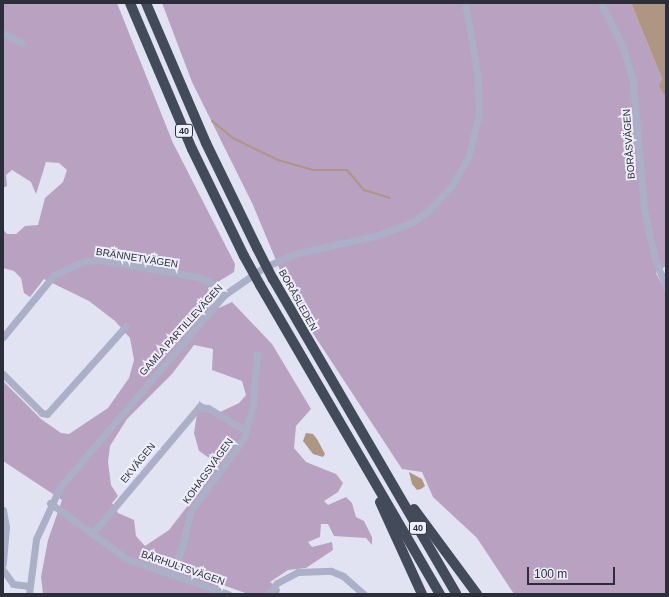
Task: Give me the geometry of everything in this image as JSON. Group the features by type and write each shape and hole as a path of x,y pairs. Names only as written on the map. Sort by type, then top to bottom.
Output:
{"highway":[{"name":"40","path":"130,3 192,150 244,256 366,469 440,594"},
{"name":"BORÅSLEDEN","path":"146,3 206,142 273,279 456,594"},
{"path":"380,463 477,594"},
{"path":"366,469 422,594"}],"street":[{"name":"GAMLA PARTILLEVÄGEN","path":"29,594 36,539 50,503 96,442 224,295 263,268 294,254 378,235 409,224 446,193 468,158 478,120 478,78 465,3"},
{"name":"BORÅSVÄGEN","path":"601,3 624,47 633,82 644,208 655,260 666,286"},
{"path":"3,33 22,43"},
{"name":"BRÄNNETVÄGEN","path":"3,337 54,274 84,260 101,260 197,277 205,279 224,295"},
{"path":"3,374 42,413 47,414 126,326"},
{"name":"KOHAGSVÄGEN","path":"171,576 190,512 242,443 253,405 257,354"},
{"name":"EKVÄGEN","path":"92,534 198,406 208,408 246,431"},
{"path":"50,503 92,534"},
{"path":"3,510 6,527 3,564"},
{"name":"BÅRHULTSVÄGEN","path":"92,534 127,559 171,576 228,594"},
{"path":"3,570 13,584 29,586"},
{"path":"268,594 277,583 298,572 331,570 343,576 364,594"}],"shaded area":[{"path":"3,3 117,3 173,143 235,264 234,272 208,288 211,298 208,303 219,308 232,302 272,344 311,409 296,426 294,448 306,462 336,474 343,483 338,492 324,501 328,505 346,497 352,503 356,517 364,521 372,537 372,545 366,538 334,536 328,524 321,524 320,537 308,542 312,547 332,542 333,550 306,568 288,570 270,582 280,589 279,594 248,594 220,584 214,594 43,594 41,577 48,540 62,500 3,461 3,381 41,419 61,433 69,434 108,408 129,378 134,360 130,338 115,321 89,301 44,279 30,297 24,293 21,278 14,271 3,268 3,229 7,234 16,234 25,226 38,225 45,198 63,182 67,170 59,163 46,162 36,194 31,182 12,170 6,175 7,186 3,188","holes":["194,345 213,349 212,370 242,381 246,395 239,403 216,414 199,401 194,433 199,451 215,462 213,473 169,530 145,546 136,536 134,520 118,513 112,503 118,496 111,485 108,462 110,446 127,419 172,374"]},
{"path":"162,3 631,3 662,79 660,86 666,98 666,266 656,273 666,292 666,594 514,594 477,538 433,497 422,472 402,469 295,306 253,205 192,82"},
{"path":"631,3 666,3 666,98 659,86 662,79"},
{"path":"306,433 313,434 317,439 325,454 323,457 313,454 303,441"},
{"path":"409,472 422,479 425,486 417,490 412,484"}],"waterway":[{"path":"212,121 233,138 278,160 314,170 347,170 364,190 390,198"}]}
